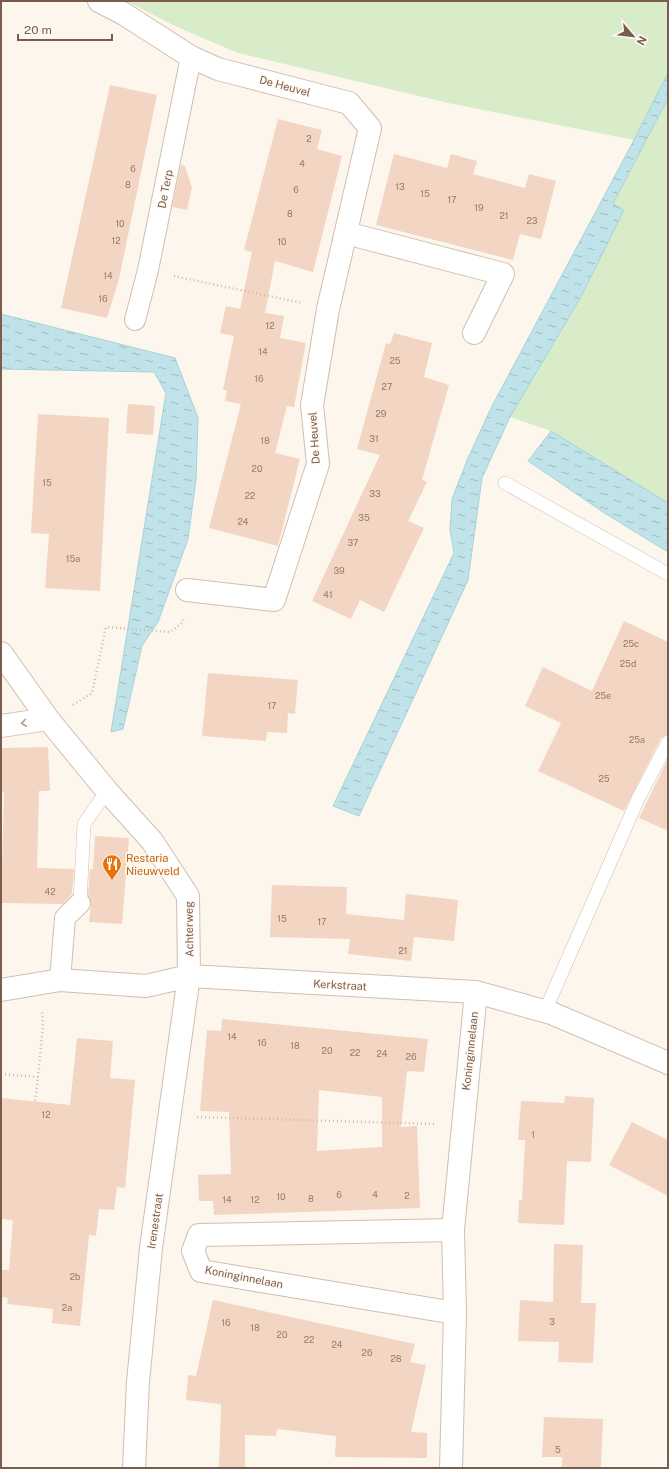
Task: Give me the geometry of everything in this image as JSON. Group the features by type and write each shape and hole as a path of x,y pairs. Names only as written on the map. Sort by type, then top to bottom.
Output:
{"street":[{"name":"De Heuvel","path":"99,1 124,14 191,57 218,69 350,103 370,128 328,309 312,405 318,464 274,600 187,590"},
{"name":"De Terp","path":"135,320 148,270 191,57"},
{"path":"346,233 503,274 474,333"},
{"name":"Achterweg","path":"1,653 48,719 107,791 152,841 188,896 189,976"},
{"path":"1,726 48,719"},
{"path":"60,980 65,918 80,903"},
{"name":"Kerkstraat","path":"5,990 60,980 146,986 189,976 476,992 545,1011 668,1063"},
{"name":"Irenestraat","path":"134,1468 138,1382 151,1248 189,976"},
{"name":"Koninginnelaan","path":"451,1468 455,1313 453,1230 476,992"},
{"name":"Koninginnelaan","path":"453,1230 199,1235 193,1251 201,1271 455,1313"}],"lane":[{"path":"505,482 668,574"},
{"path":"545,1011 638,799 668,742"},
{"path":"80,903 84,824 107,791"}],"path":[{"path":"148,270 328,309"},
{"path":"48,719 92,694 106,627 170,632"},
{"path":"35,1102 43,1026"},
{"path":"1,1074 38,1077"},
{"path":"169,1118 185,1117 409,1123 462,1127"}],"green space":[{"path":"126,1 668,1 668,73 634,140 448,103 238,53 177,27"},
{"path":"668,98 668,503 551,431 510,417 582,295 624,209 613,205"}],"water":[{"path":"668,73 668,98 613,204 624,210 582,295 510,417 482,478 468,580 359,816 333,806 454,553 450,529 452,499 468,458 492,406 634,140"},
{"path":"1,314 175,358 198,418 196,480 188,539 158,622 142,646 123,729 111,732 166,393 154,372 1,369"},
{"path":"551,431 668,503 668,552 606,514 528,461"}],"building":[{"path":"110,85 157,95 119,279 107,318 61,308"},
{"path":"278,119 322,130 317,149 342,156 313,272 275,261 265,313 284,316 280,338 306,343 294,407 287,406 275,453 300,459 278,546 209,528 241,404 225,401 227,390 223,390 234,336 220,333 226,306 240,309 252,252 244,250"},
{"path":"394,154 447,168 451,154 477,161 473,174 525,188 529,174 556,181 541,239 520,234 513,260 376,225"},
{"path":"181,165 185,166 192,188 187,210 172,207"},
{"path":"394,333 432,343 424,377 449,385 422,480 427,482 408,521 424,528 384,612 360,600 351,619 312,601 380,455 357,449 386,343 390,344"},
{"path":"128,404 155,406 153,435 126,433"},
{"path":"38,414 109,418 100,591 45,588 49,534 31,533"},
{"path":"624,621 668,642 668,734 661,738 624,811 538,771 561,723 525,706 543,667 592,691"},
{"path":"208,673 298,680 295,714 288,713 287,733 267,732 266,741 202,736"},
{"path":"48,747 50,791 39,791 37,868 74,869 72,894 63,904 1,903 4,792 1,793 1,748"},
{"path":"668,759 668,831 639,818"},
{"path":"95,836 129,838 122,924 89,922 91,906 88,895 90,869 93,869"},
{"path":"272,885 347,887 346,914 404,920 406,894 458,900 454,941 414,937 411,961 348,954 350,939 270,937"},
{"path":"222,1019 428,1039 424,1072 407,1071 401,1127 417,1126 420,1208 214,1215 213,1201 199,1201 198,1175 231,1174 229,1112 200,1111 207,1030 221,1031","holes":["319,1090 382,1097 382,1147 317,1151"]},
{"path":"77,1038 113,1041 110,1078 135,1080 125,1188 117,1187 114,1210 99,1209 96,1236 89,1235 80,1326 52,1323 53,1309 7,1304 8,1298 1,1297 1,1270 9,1270 13,1220 1,1219 1,1098 70,1105"},
{"path":"565,1096 594,1098 591,1162 567,1161 564,1225 518,1223 519,1200 522,1200 525,1140 518,1140 521,1101 564,1103"},
{"path":"632,1122 668,1140 668,1196 609,1165"},
{"path":"554,1244 583,1245 581,1303 596,1303 593,1363 558,1362 559,1342 518,1341 520,1300 553,1302"},
{"path":"213,1300 415,1344 410,1362 426,1365 411,1432 427,1433 427,1458 335,1457 336,1436 277,1429 276,1436 245,1435 245,1468 219,1468 221,1404 186,1400 188,1375 196,1376"},
{"path":"544,1417 603,1419 601,1468 562,1468 562,1457 542,1457"}],"place":[{"name":"Restaria Nieuwveld","path":"112,881"}]}
